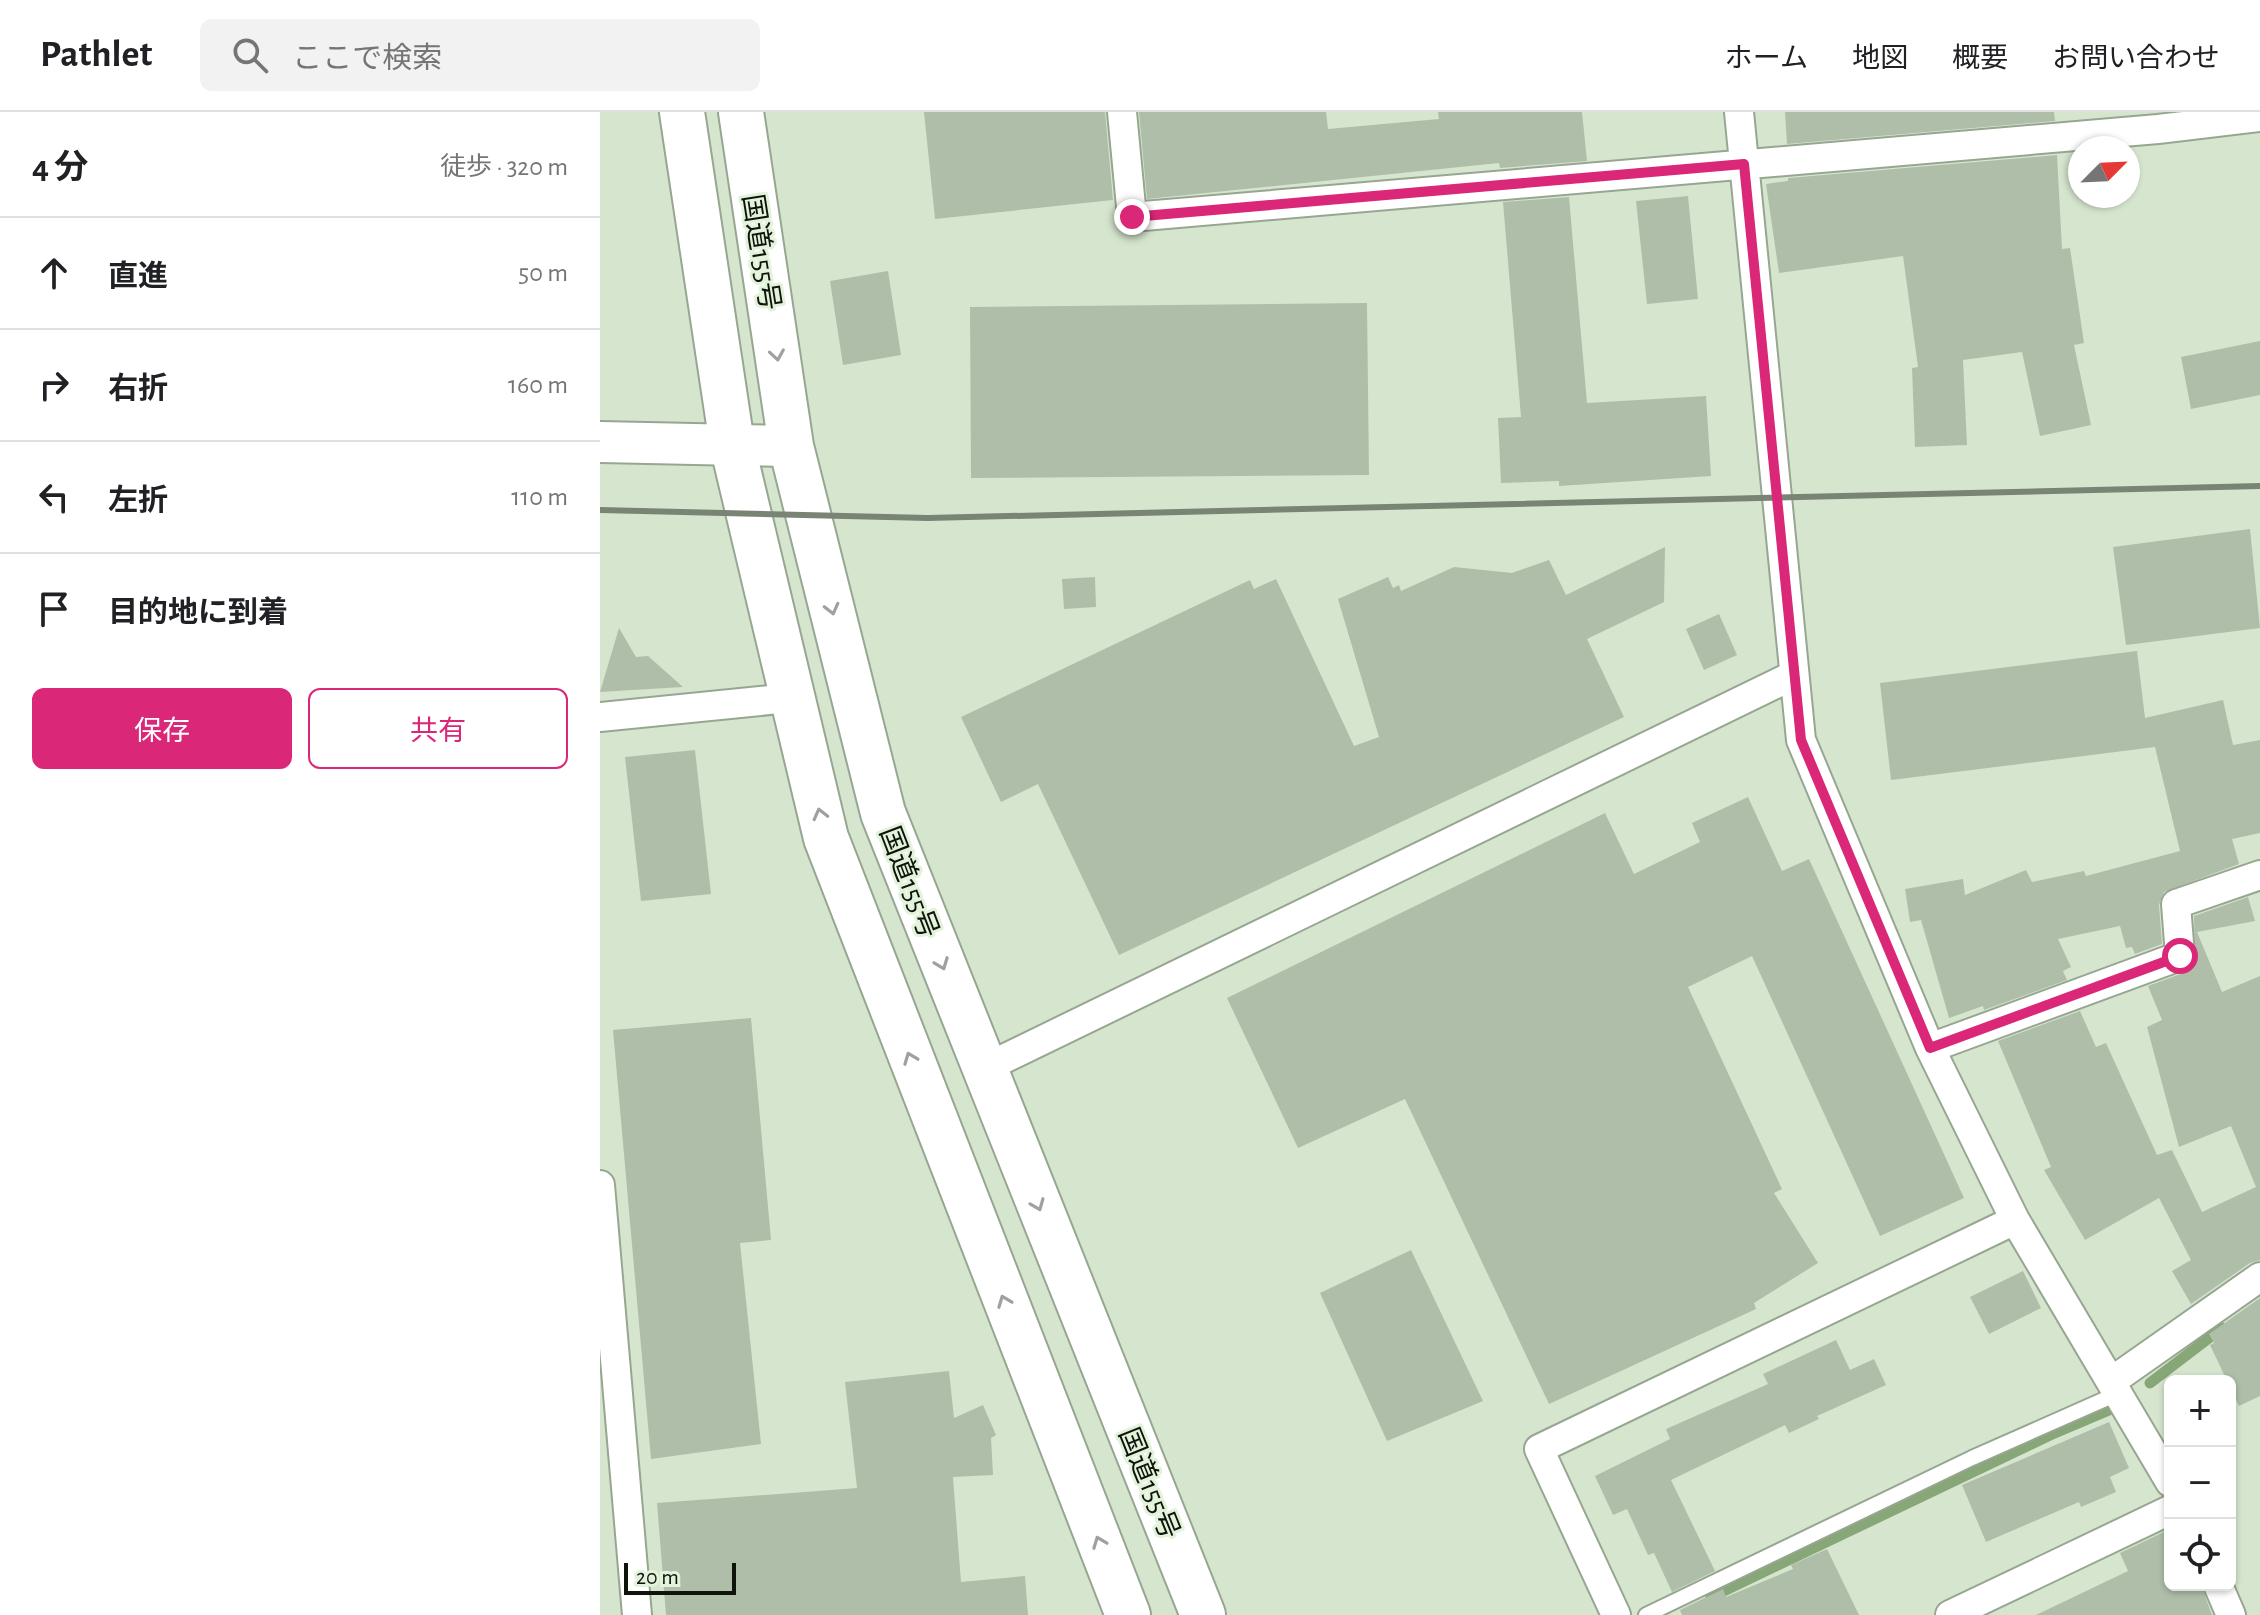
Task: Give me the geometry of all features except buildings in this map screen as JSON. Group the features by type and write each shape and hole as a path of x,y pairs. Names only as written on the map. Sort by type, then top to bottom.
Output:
{"highway":[{"name":"国道155号","path":"682,112 732,444 790,698 826,838 1128,1615"},
{"name":"国道155号","path":"741,112 791,446 883,813 1203,1615"}],"main road":[{"path":"600,442 791,446"}],"street":[{"path":"1122,112 1132,217 1744,164 2157,121 2260,117"},
{"path":"1739,112 1801,740 1930,1048 2015,1220 2164,1471"},
{"path":"983,1069 1794,675"},
{"path":"600,717 790,698"},
{"path":"1930,1048 2180,956 2176,904 2260,875"},
{"path":"600,1185 637,1615"},
{"path":"1616,1615 1539,1449 2015,1220"},
{"path":"2116,1387 2260,1277"},
{"path":"1950,1615 2164,1513"},
{"path":"2221,1591 2231,1615"}],"lane":[{"path":"1646,1615 2116,1387"}],"waterway":[{"path":"2150,1383 2222,1328"},
{"path":"1711,1597 2050,1435 2109,1410"}],"railway":[{"path":"600,510 928,518 2260,486"}],"route":[{"path":"1132,217 1744,164 1801,740 1930,1048 2180,956"}]}
